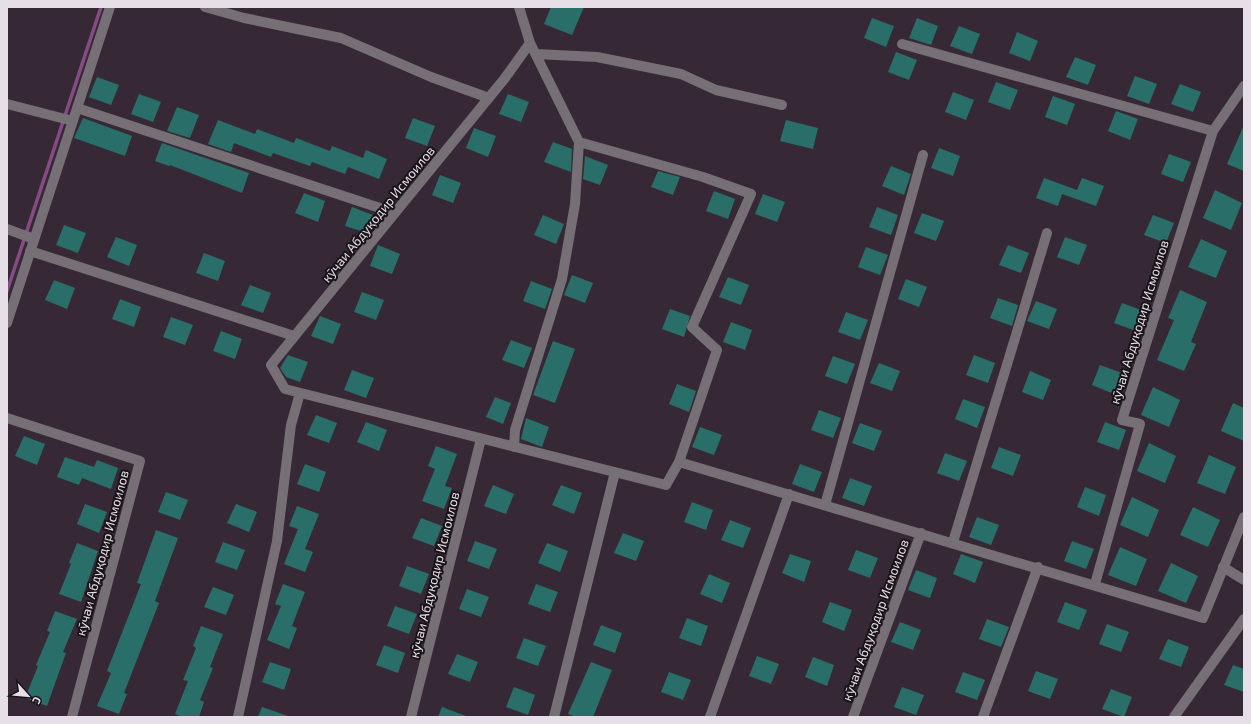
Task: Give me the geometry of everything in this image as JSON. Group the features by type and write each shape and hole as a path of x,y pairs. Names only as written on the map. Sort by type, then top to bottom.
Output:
{"street":[{"path":"7,323 34,239 67,119 77,108 110,7"},
{"path":"205,7 244,18 342,38 431,77 489,98"},
{"path":"514,447 515,430 562,279 575,204 579,142 530,43 519,7"},
{"name":"кӯчаи Абдуқодир Исмоилов","path":"530,43 489,98 271,365 284,389 666,485 679,462 717,350 692,327 751,194 703,177 579,142"},
{"path":"902,44 1213,131"},
{"path":"536,54 597,57 681,74 716,90 782,105"},
{"name":"кӯчаи Абдуқодир Исмоилов","path":"1095,584 1140,424 1122,420 1213,131 1244,86"},
{"path":"7,104 67,119"},
{"path":"77,108 395,213"},
{"path":"825,505 923,155"},
{"path":"7,229 34,239"},
{"path":"953,542 1047,232"},
{"path":"30,251 294,336"},
{"path":"238,717 277,541 291,425 300,393"},
{"name":"кӯчаи Абдуқодир Исмоилов","path":"7,418 140,461 72,717"},
{"name":"кӯчаи Абдуқодир Исмоилов","path":"411,717 481,439"},
{"name":"кӯчаи Абдуқодир Исмоилов","path":"679,462 1095,584 1203,618 1223,566"},
{"path":"554,717 615,472"},
{"path":"710,717 789,494"},
{"path":"1244,517 1223,566 1244,580"},
{"name":"кӯчаи Абдуқодир Исмоилов","path":"853,717 921,533"},
{"path":"983,717 1038,568"},
{"path":"1174,717 1244,619"}],"building":[{"path":"551,7 584,7 572,35 544,24"},
{"path":"872,18 894,26 886,47 864,38"},
{"path":"917,18 938,26 931,45 909,38"},
{"path":"959,26 980,34 972,54 950,46"},
{"path":"1017,32 1038,41 1030,61 1009,53"},
{"path":"896,52 917,60 909,80 888,72"},
{"path":"1075,57 1096,65 1088,85 1066,77"},
{"path":"1135,76 1157,84 1149,104 1127,96"},
{"path":"97,77 119,85 111,105 89,97"},
{"path":"996,82 1018,90 1010,110 988,102"},
{"path":"1180,84 1201,92 1193,112 1171,104"},
{"path":"953,92 974,100 966,120 945,112"},
{"path":"139,94 161,102 153,122 131,114"},
{"path":"508,94 529,102 521,122 499,114"},
{"path":"1053,96 1075,104 1067,125 1045,117"},
{"path":"177,107 199,115 190,138 167,131"},
{"path":"1116,111 1138,119 1130,140 1108,131"},
{"path":"83,118 132,136 125,156 74,138"},
{"path":"413,118 435,126 427,146 405,138"},
{"path":"218,120 255,134 257,129 294,143 296,138 330,151 332,146 363,158 366,150 387,159 379,179 348,167 345,174 312,162 310,166 273,153 271,157 234,143 231,152 208,144"},
{"path":"786,120 818,128 813,149 780,141"},
{"path":"1244,125 1244,171 1227,164"},
{"path":"474,128 496,136 488,157 466,148"},
{"path":"553,142 572,149 571,172 544,162"},
{"path":"162,143 249,173 242,193 170,165 169,166 155,161"},
{"path":"939,148 960,156 953,176 931,168"},
{"path":"1169,154 1191,162 1183,182 1161,174"},
{"path":"585,156 608,165 600,185 583,179"},
{"path":"891,166 911,174 904,195 882,186"},
{"path":"658,171 680,177 673,195 651,187"},
{"path":"440,175 461,183 453,203 432,195"},
{"path":"1044,178 1077,190 1082,178 1104,186 1096,206 1062,194 1058,206 1036,198"},
{"path":"1215,190 1242,203 1231,230 1203,218"},
{"path":"714,191 735,199 728,219 706,211"},
{"path":"304,193 325,201 318,222 295,213"},
{"path":"763,194 785,202 777,222 755,214"},
{"path":"352,207 373,215 367,233 345,226"},
{"path":"877,207 898,215 891,235 869,227"},
{"path":"922,213 944,221 936,241 914,233"},
{"path":"543,215 564,224 556,244 534,235"},
{"path":"1153,215 1174,223 1166,243 1144,235"},
{"path":"64,225 86,233 78,253 56,245"},
{"path":"116,237 137,245 129,266 107,257"},
{"path":"1065,237 1087,245 1079,265 1057,257"},
{"path":"1201,239 1227,251 1216,278 1188,267"},
{"path":"378,245 400,254 392,274 370,266"},
{"path":"1008,245 1029,253 1021,273 999,265"},
{"path":"866,247 888,255 880,275 858,267"},
{"path":"204,253 225,261 218,281 196,273"},
{"path":"572,275 593,283 585,303 564,295"},
{"path":"728,277 749,285 741,305 719,297"},
{"path":"906,279 927,287 919,307 898,299"},
{"path":"54,280 75,288 67,309 45,300"},
{"path":"531,281 552,289 545,309 523,301"},
{"path":"250,285 271,293 263,313 241,305"},
{"path":"1180,290 1207,302 1191,342 1196,344 1184,371 1157,360 1174,320 1168,318"},
{"path":"362,292 384,300 376,320 354,312"},
{"path":"998,298 1018,305 1012,326 990,318"},
{"path":"120,299 141,307 134,327 112,319"},
{"path":"1036,301 1057,309 1049,329 1027,321"},
{"path":"1122,303 1144,311 1136,331 1114,323"},
{"path":"670,309 690,316 684,337 662,329"},
{"path":"846,312 868,320 860,340 838,332"},
{"path":"320,316 341,324 333,344 311,336"},
{"path":"171,317 193,325 185,345 163,337"},
{"path":"731,322 752,330 745,350 723,342"},
{"path":"221,331 242,339 235,359 213,351"},
{"path":"511,340 532,348 524,368 502,360"},
{"path":"553,341 575,349 555,403 533,395"},
{"path":"288,355 308,362 300,382 286,377 280,368"},
{"path":"974,355 995,363 988,383 966,375"},
{"path":"833,356 855,364 847,384 825,376"},
{"path":"879,363 900,371 892,391 870,383"},
{"path":"1100,365 1122,373 1114,394 1092,385"},
{"path":"352,370 374,378 366,398 344,390"},
{"path":"1030,371 1051,380 1043,400 1022,392"},
{"path":"677,384 696,391 689,412 669,404"},
{"path":"1153,387 1180,400 1169,427 1141,415"},
{"path":"495,397 511,403 503,424 486,417"},
{"path":"963,399 985,407 977,428 955,419"},
{"path":"1233,403 1244,408 1244,441 1221,431"},
{"path":"819,410 841,418 833,438 811,430"},
{"path":"316,415 337,423 329,443 307,435"},
{"path":"526,418 549,427 542,447 521,439"},
{"path":"366,422 387,430 379,451 357,442"},
{"path":"1105,422 1126,430 1119,450 1097,442"},
{"path":"860,423 882,431 874,451 852,443"},
{"path":"700,427 722,435 714,455 692,447"},
{"path":"24,436 45,444 37,465 15,456"},
{"path":"1149,443 1176,456 1165,483 1137,471"},
{"path":"436,446 457,454 445,486 452,488 444,509 422,501 435,469 428,466"},
{"path":"999,447 1021,455 1013,476 991,468"},
{"path":"945,453 967,461 959,481 937,473"},
{"path":"1209,455 1236,467 1225,494 1197,483"},
{"path":"65,457 94,467 97,460 118,468 111,489 82,478 79,485 57,477"},
{"path":"305,464 326,472 319,492 297,484"},
{"path":"800,464 822,472 814,492 792,484"},
{"path":"850,478 872,486 864,506 842,498"},
{"path":"493,485 514,494 506,514 484,506"},
{"path":"561,485 582,493 574,514 552,505"},
{"path":"1085,487 1106,495 1099,516 1077,507"},
{"path":"166,492 188,500 180,520 158,512"},
{"path":"1132,497 1159,510 1148,537 1120,525"},
{"path":"692,502 713,510 706,530 684,522"},
{"path":"85,504 107,512 99,533 77,524"},
{"path":"236,504 257,512 249,532 227,523"},
{"path":"297,506 319,514 305,549 313,552 305,572 284,564 298,529 289,526"},
{"path":"1193,507 1220,520 1208,547 1180,535"},
{"path":"977,517 999,525 991,545 969,537"},
{"path":"421,518 442,526 434,546 412,538"},
{"path":"730,520 751,528 743,548 721,540"},
{"path":"156,530 178,538 155,601 159,603 124,693 127,694 119,714 97,706 111,673 107,671 141,584 137,583"},
{"path":"623,533 644,541 636,561 614,553"},
{"path":"475,541 497,549 489,569 467,561"},
{"path":"1072,541 1094,549 1086,569 1064,561"},
{"path":"223,542 245,550 237,570 215,562"},
{"path":"77,543 98,551 81,602 59,594 71,564 69,563"},
{"path":"547,543 568,551 560,572 538,563"},
{"path":"1120,547 1147,559 1136,586 1108,575"},
{"path":"856,550 878,558 870,578 848,570"},
{"path":"790,554 811,561 804,582 782,573"},
{"path":"961,554 983,562 975,583 953,574"},
{"path":"1171,563 1198,576 1186,603 1158,591"},
{"path":"407,566 429,574 421,594 399,586"},
{"path":"916,570 937,578 930,598 908,590"},
{"path":"709,574 730,583 722,603 700,594"},
{"path":"283,584 305,592 292,626 297,628 289,649 267,640 281,606 275,604"},
{"path":"536,584 558,592 550,612 528,604"},
{"path":"213,587 234,595 226,615 204,607"},
{"path":"467,589 489,597 481,617 459,609"},
{"path":"830,602 852,610 844,631 822,622"},
{"path":"1065,602 1087,610 1079,630 1057,622"},
{"path":"395,606 417,614 409,634 387,626"},
{"path":"55,611 77,619 63,652 66,653 47,706 25,698 38,666 36,665 50,632 47,631"},
{"path":"687,618 708,626 701,646 679,638"},
{"path":"987,619 1009,627 1001,647 979,639"},
{"path":"900,622 921,630 913,650 891,642"},
{"path":"1107,624 1129,632 1121,652 1099,644"},
{"path":"601,625 622,633 615,653 593,645"},
{"path":"201,626 223,634 210,667 213,668 200,700 204,702 199,717 182,717 175,714 188,681 183,680 196,648 193,646"},
{"path":"524,638 546,646 538,666 516,658"},
{"path":"1168,639 1189,647 1181,667 1159,659"},
{"path":"384,645 405,653 398,673 376,665"},
{"path":"457,654 478,662 470,682 448,674"},
{"path":"757,656 779,664 771,684 749,676"},
{"path":"813,657 834,665 827,686 805,677"},
{"path":"270,662 291,669 284,690 262,682"},
{"path":"591,662 612,670 593,717 576,717 568,714"},
{"path":"1233,665 1244,669 1244,692 1224,685"},
{"path":"1036,671 1058,679 1050,699 1028,691"},
{"path":"669,672 691,680 683,700 661,692"},
{"path":"963,672 985,680 977,700 955,692"},
{"path":"514,687 535,695 528,715 506,707"},
{"path":"902,687 924,695 916,715 894,707"},
{"path":"1111,689 1132,697 1124,717 1102,709"},
{"path":"262,707 288,716 258,717"},
{"path":"442,707 466,716 466,717 438,717"}],"waterway":[{"path":"7,291 101,7"}]}
